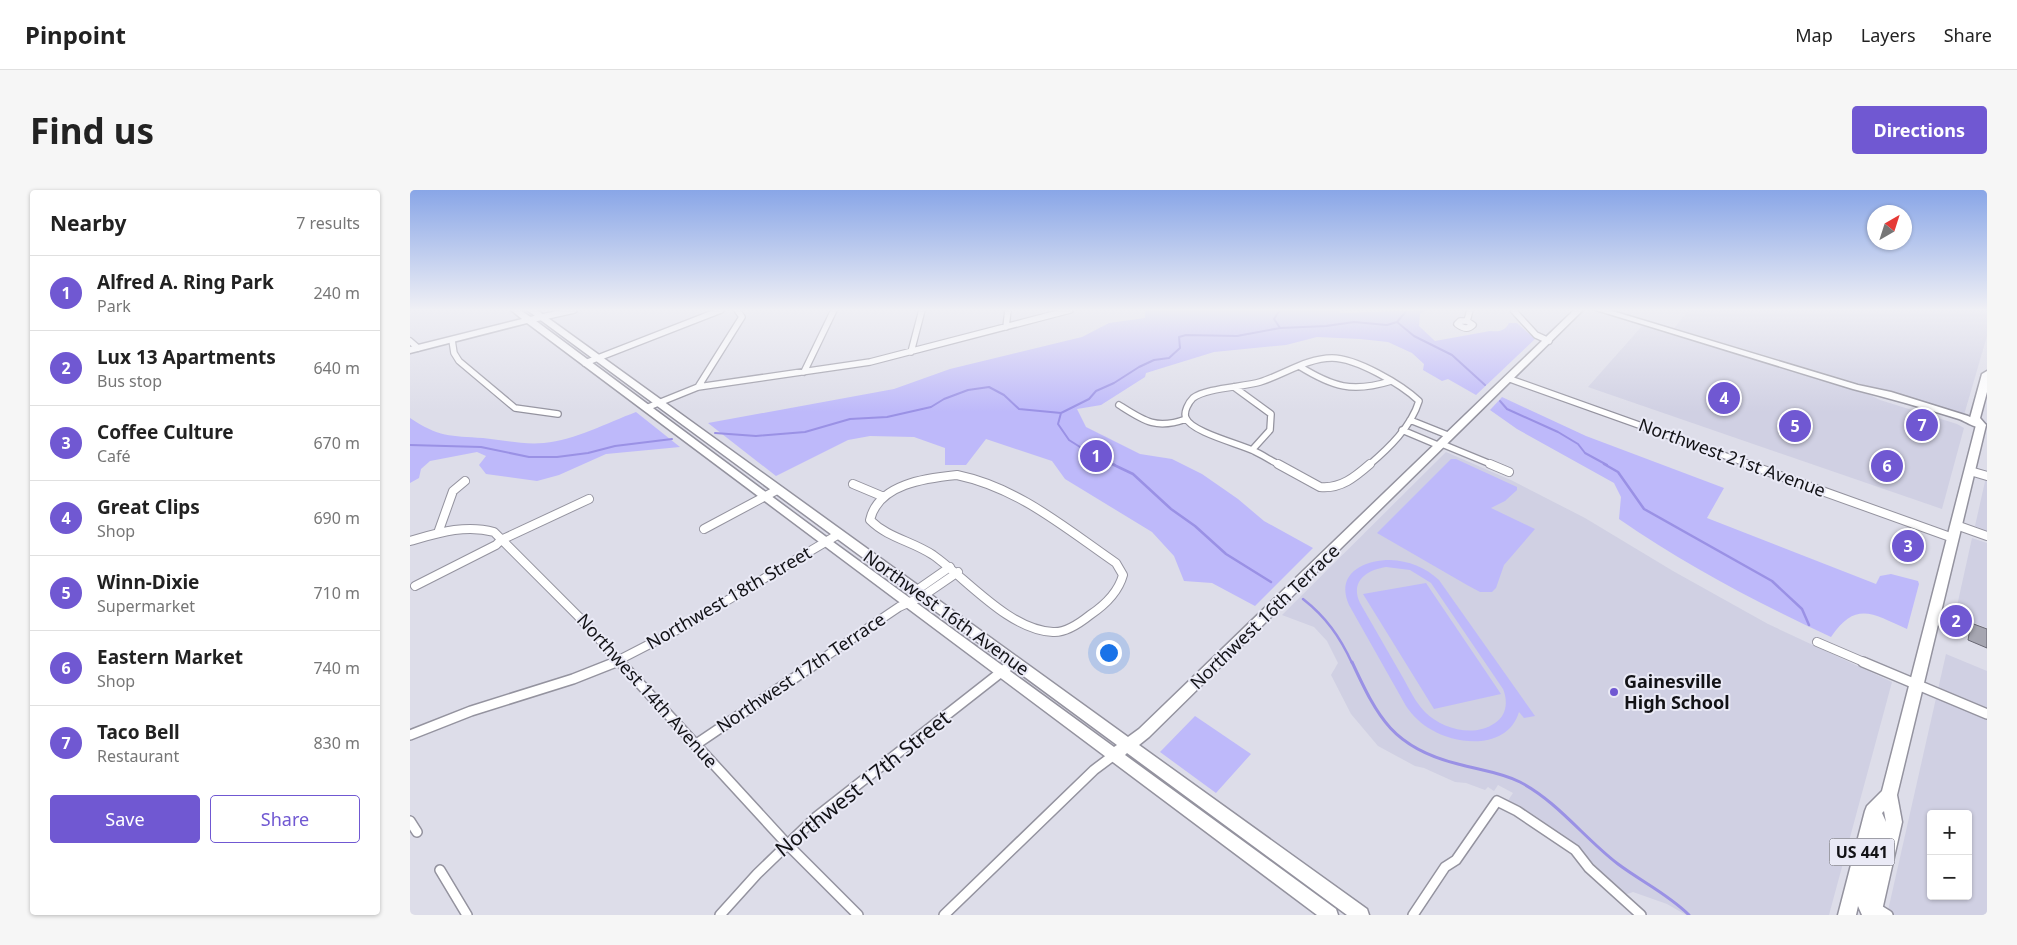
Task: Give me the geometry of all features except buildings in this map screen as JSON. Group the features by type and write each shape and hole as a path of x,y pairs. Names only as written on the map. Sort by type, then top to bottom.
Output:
{"main road":[{"path":"414,349 436,344"},
{"name":"Northwest 16th Avenue","path":"561,344 825,542 1330,915"},
{"name":"Northwest 16th Avenue","path":"577,344 1361,915"},
{"name":"Northwest 16th Terrace","path":"1114,755 1144,734 1546,344"},
{"path":"1713,344 1985,425"},
{"path":"1723,344 1750,352 1757,357"},
{"name":"US 441","path":"1876,913 1894,822 1889,795 1970,471 1985,425 1975,418 1987,374"},
{"path":"1856,387 1888,394 1985,425"},
{"path":"701,449 714,443"},
{"path":"1876,913 1865,901 1880,833 1873,811 1889,795"},
{"name":"US 441","path":"1846,915 1873,811"},
{"path":"1272,872 1285,860"}],"street":[{"path":"453,344 458,361 515,408 558,414"},
{"path":"586,363 634,344"},
{"path":"698,387 726,344"},
{"path":"804,372 818,344"},
{"path":"911,352 913,344"},
{"path":"646,408 698,387 870,362 942,344"},
{"path":"1330,358 1344,359 1369,367 1391,382 1412,394 1419,401 1418,408 1402,430 1360,473 1339,486 1330,488 1320,487 1252,450 1207,433 1192,425 1186,419 1185,412 1192,399 1201,394 1259,382 1299,366 1330,358"},
{"path":"1299,366 1326,381 1349,389 1362,389 1391,382"},
{"name":"Northwest 21st Avenue","path":"1510,379 1955,532 1987,536"},
{"path":"1234,387 1271,414 1272,428 1268,436 1252,450"},
{"path":"1119,406 1148,423 1160,426 1172,425 1186,419"},
{"path":"1410,420 1450,436"},
{"path":"1402,430 1509,472"},
{"path":"1970,471 1987,476"},
{"path":"957,474 971,477 1010,492 1037,508 1116,563 1123,575 1118,592 1080,623 1055,632 1041,631 1022,624 950,567 928,552 886,534 870,520 870,512 884,497 917,480 957,474"},
{"path":"438,534 453,491 465,482"},
{"path":"853,484 884,497"},
{"path":"704,530 777,490"},
{"path":"415,586 496,545 501,540 589,499"},
{"name":"Northwest 14th Avenue","path":"410,541 464,528 482,528 494,532 522,558 787,844 858,915"},
{"name":"Northwest 18th Street","path":"410,735 471,711 573,679 618,661 679,629 839,534"},
{"path":"919,593 950,567"},
{"path":"919,593 958,572"},
{"name":"Northwest 17th Terrace","path":"695,745 919,593"},
{"path":"1817,642 1987,714"},
{"name":"Northwest 17th Street","path":"720,915 757,874 815,818 1014,662"},
{"name":"Northwest 16th Terrace","path":"944,915 1094,770 1114,755"},
{"path":"1413,915 1445,868 1456,860 1497,801 1575,850 1589,868 1641,915"},
{"path":"410,820 417,832"},
{"path":"440,870 467,915"}],"shaded area":[{"path":"1054,344 1291,344 1214,352 1146,373 1145,377 1101,405 1077,409 1086,427 1140,454 1172,459 1202,474 1238,499 1264,521 1313,548 1255,606 1212,583 1184,581 1174,556 1152,532 1065,479 1052,461 986,439 966,465 945,465 945,448 914,437 870,436 848,440 776,476 708,423 894,389 950,369"},
{"path":"1392,344 1530,344 1476,395 1448,379 1442,381 1423,370 1424,364 1412,353"},
{"path":"1626,344 1701,344 1870,395 1964,428 1942,509 1588,387"},
{"path":"1727,344 1985,344 1964,415"},
{"path":"1502,397 1586,436 1724,488 1707,518 1876,584 1880,576 1891,574 1918,581 1919,584 1907,629 1875,615 1857,614 1840,625 1831,637 1776,611 1696,568 1619,519 1621,497 1614,483 1517,429 1490,410"},
{"path":"636,412 680,447 606,454 559,475 537,481 486,474 479,465 486,456 477,452 430,461 421,469 419,478 410,483 410,418 429,429 445,434 521,443 544,443 579,435"},
{"name":"Gainesville High School","path":"1446,452 1513,481 1585,518 1673,571 1768,624 1892,682 1829,915 1686,915 1667,904 1633,892 1624,895 1572,842 1535,819 1519,806 1507,802 1513,793 1498,785 1494,791 1488,787 1485,790 1466,783 1455,782 1415,766 1378,746 1351,714 1331,675 1338,663 1327,641 1314,627 1282,615"},
{"path":"1451,459 1456,459 1517,487 1517,490 1505,501 1491,508 1535,529 1504,565 1496,588 1492,592 1480,592 1377,533"},
{"path":"1987,478 1987,531 1975,526"},
{"path":"1972,538 1987,543 1987,628 1955,615"},
{"path":"1390,560 1410,563 1422,568 1439,580 1535,716 1524,718 1519,712 1513,724 1505,733 1482,741 1468,741 1443,735 1428,728 1414,716 1406,706 1349,605 1346,594 1346,585 1354,571 1361,566","holes":["1386,567 1410,570 1431,583 1503,689 1506,698 1504,712 1499,720 1487,728 1468,731 1458,730 1440,723 1425,712 1412,695 1360,603 1357,589 1366,574"]},
{"path":"1426,583 1501,694 1434,709 1363,594"},
{"path":"1946,654 1987,671 1987,915 1887,915"},
{"path":"1195,716 1251,754 1216,793 1160,752"}],"waterway":[{"path":"1061,413 1089,399 1096,391 1114,383 1139,367 1154,360 1169,358 1180,348 1180,344"},
{"path":"1430,344 1452,355 1485,385"},
{"path":"715,433 756,436 805,432 850,419 887,417 931,407 944,399 968,390 989,387 1004,395 1019,409 1061,413"},
{"path":"1500,401 1507,409 1558,432 1578,444 1585,453 1607,465"},
{"path":"1061,413 1058,424 1069,440 1091,454 1115,465"},
{"path":"410,445 481,447 529,457 557,457 588,453 615,446 672,439"},
{"path":"1112,464 1133,474 1171,509 1195,526 1226,554 1271,582"},
{"path":"1604,464 1618,472 1644,509 1772,581 1802,609 1809,625"},
{"path":"1303,599 1332,628 1352,663"},
{"path":"1352,662 1380,715 1390,728 1403,739 1418,749 1436,757 1505,776 1534,790 1559,810 1618,864 1664,894 1689,915"}],"place":[{"name":"Great Clips","path":"1724,398"},
{"name":"Taco Bell","path":"1922,425"},
{"name":"Winn-Dixie","path":"1795,426"},
{"name":"Alfred A. Ring Park","path":"1096,456"},
{"name":"Eastern Market","path":"1887,466"},
{"name":"Coffee Culture","path":"1908,546"},
{"name":"Lux 13 Apartments","path":"1956,621"},
{"name":"Gainesville High School","path":"1614,692"}]}
